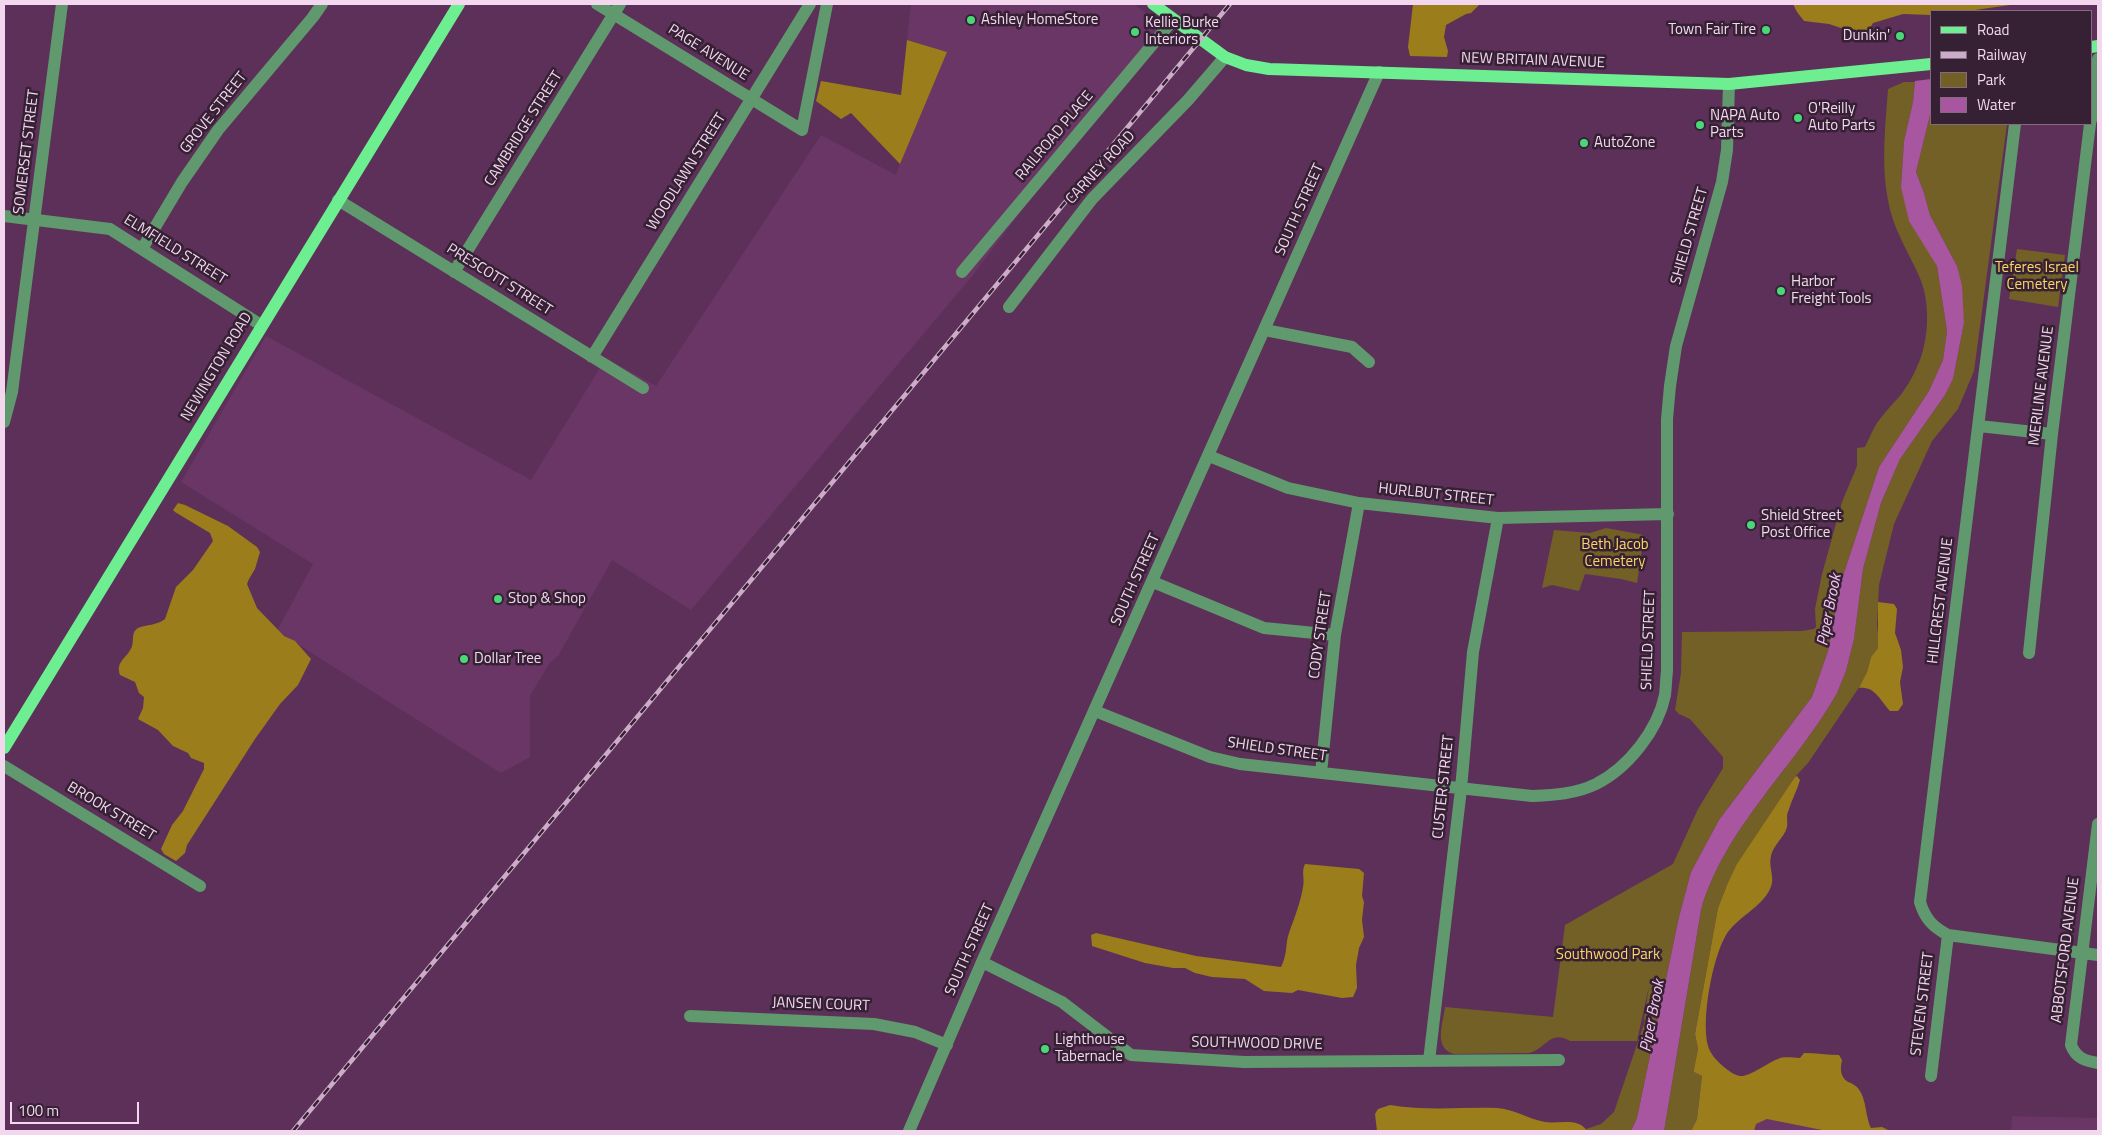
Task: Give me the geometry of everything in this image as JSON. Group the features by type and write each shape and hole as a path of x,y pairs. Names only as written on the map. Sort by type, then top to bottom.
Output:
{"main road":[{"name":"NEWINGTON ROAD","path":"4,748 459,4"},
{"name":"NEW BRITAIN AVENUE","path":"1153,4 1225,57 1246,65 1269,69 1729,84 1930,64"}],"street":[{"name":"SOMERSET STREET","path":"4,422 12,392 62,4"},
{"name":"GROVE STREET","path":"142,249 182,182 218,130 322,4"},
{"name":"PAGE AVENUE","path":"597,4 617,9 802,130 827,4"},
{"name":"WOODLAWN STREET","path":"592,357 810,4"},
{"name":"CAMBRIDGE STREET","path":"454,272 617,9"},
{"name":"RAILROAD PLACE","path":"962,272 1173,20"},
{"name":"CARNEY ROAD","path":"1009,307 1092,198 1188,100 1225,57"},
{"path":"2092,111 2098,59"},
{"name":"SOUTH STREET","path":"909,1131 982,962 1379,72"},
{"name":"SHIELD STREET","path":"1095,711 1210,757 1240,764 1532,796 1564,794 1596,784 1626,763 1640,748 1654,724 1665,696 1667,672 1668,419 1670,386 1679,334 1722,182 1727,150 1729,84"},
{"name":"HILLCREST AVENUE","path":"2015,125 1920,902 1924,914 1933,927 1948,935 2098,955"},
{"name":"MERILINE AVENUE","path":"2029,653 2052,434 2090,125"},
{"name":"PRESCOTT STREET","path":"338,200 643,388"},
{"name":"ELMFIELD STREET","path":"4,216 110,228 261,325"},
{"path":"1265,330 1352,347 1369,362"},
{"path":"1979,426 2052,434"},
{"name":"HURLBUT STREET","path":"1209,456 1288,488 1359,503 1498,518 1668,514"},
{"name":"CODY STREET","path":"1321,773 1335,636 1359,503"},
{"name":"CUSTER STREET","path":"1429,1061 1461,789 1473,652 1498,518"},
{"path":"1153,582 1264,628 1335,636"},
{"name":"BROOK STREET","path":"4,766 200,886"},
{"name":"ABBOTSFORD AVENUE","path":"2098,824 2071,1045 2074,1054 2082,1059 2098,1063"},
{"name":"STEVEN STREET","path":"1931,1076 1948,935"},
{"name":"SOUTHWOOD DRIVE","path":"982,962 1062,1002 1130,1055 1244,1062 1559,1060"},
{"name":"JANSEN COURT","path":"690,1016 874,1024 915,1032 947,1045"}],"shaded area":[{"path":"911,4 1134,4 1162,25 973,275 691,610 612,560 558,656 549,664 530,696 530,757 501,773 277,631 313,564 181,482 266,336 531,480 606,358 656,386 821,135 896,175 907,143 947,52 907,40"},
{"path":"1413,4 1480,4 1471,13 1446,25 1444,37 1448,51 1447,57 1410,56 1408,47"},
{"path":"1793,4 2017,4 1975,10 1930,10 1930,15 1903,14 1873,23 1867,33 1862,35 1829,24 1804,21"},
{"path":"907,40 947,52 900,164 851,113 841,119 816,101 821,81 901,95"},
{"path":"178,503 228,526 257,547 260,552 255,569 247,584 257,608 284,636 295,641 311,659 298,685 280,704 255,739 187,845 185,853 176,861 164,854 161,849 172,825 183,811 204,769 204,763 191,758 188,753 173,746 158,730 138,719 143,708 144,697 139,693 135,682 120,675 119,666 132,646 136,630 165,619 176,587 193,570 213,541 210,533 173,510"},
{"path":"1878,602 1894,604 1897,609 1895,633 1901,650 1903,667 1900,682 1903,704 1898,711 1890,711 1873,691 1859,688 1867,672 1871,657 1878,648"},
{"path":"1797,776 1800,780 1787,814 1787,827 1771,856 1772,885 1761,902 1736,923 1726,935 1716,959 1707,1006 1706,1035 1708,1046 1724,1067 1740,1076 1749,1074 1780,1058 1800,1058 1804,1053 1839,1055 1842,1060 1842,1075 1845,1080 1855,1085 1860,1091 1871,1128 1882,1127 1890,1131 1827,1131 1767,1119 1756,1124 1754,1131 1691,1131 1697,1119 1702,1076 1694,1072 1698,1049 1695,1034 1718,908 1737,864"},
{"path":"1305,864 1359,869 1364,873 1362,920 1364,937 1359,948 1356,965 1357,988 1353,997 1342,998 1298,990 1292,993 1264,991 1245,979 1212,977 1195,973 1185,968 1145,963 1092,946 1091,935 1096,933 1196,956 1281,967 1302,892"},
{"path":"1390,1105 1430,1108 1497,1108 1545,1122 1579,1124 1587,1131 1377,1131 1375,1114 1378,1109"},
{"path":"2012,1116 2098,1118 2098,1131 2011,1131"},
{"path":"1767,1119 1827,1131 1754,1131 1756,1124"}],"green space":[{"name":"Southwood Park","path":"1904,82 1915,82 1913,102 1904,141 1901,187 1937,266 1947,331 1943,360 1929,391 1879,467 1841,582 1828,651 1812,697 1719,820 1691,872 1679,917 1637,1118 1631,1131 1587,1131 1586,1129 1601,1124 1614,1112 1645,1021 1649,986 1637,1041 1570,1041 1558,1037 1553,1038 1540,1048 1529,1053 1454,1054 1448,1051 1443,1047 1441,1041 1441,1028 1445,1007 1553,1017 1565,925 1673,864 1698,809 1723,768 1723,757 1690,719 1675,710 1681,673 1682,632 1802,631 1816,627 1815,609 1822,574 1842,502 1857,466 1857,448 1865,447 1877,423 1909,383 1921,357 1926,338 1927,306 1923,285 1900,237 1891,213 1885,182 1884,151 1888,89"},
{"path":"1930,115 1930,125 2007,125 1974,371 1958,409 1932,441 1894,524 1879,585 1878,648 1871,657 1862,683 1808,763 1795,777 1727,885 1718,908 1695,1034 1698,1049 1694,1072 1702,1076 1697,1119 1691,1131 1664,1131 1701,910 1712,880 1726,852 1743,825 1802,746 1837,693 1846,671 1854,639 1863,569 1881,503 1900,459 1945,395 1953,379 1964,323 1957,266 1930,215 1916,172"},
{"name":"Teferes Israel Cemetery","path":"2017,249 2065,255 2058,307 2009,299"},
{"name":"Beth Jacob Cemetery","path":"1606,528 1644,535 1637,583 1585,574 1579,591 1552,585 1542,588 1554,530 1590,533"}],"water":[{"path":"1930,79 1930,115 1916,172 1930,215 1957,266 1962,286 1964,323 1953,379 1945,395 1900,459 1881,503 1863,569 1854,639 1846,671 1837,693 1802,746 1743,825 1726,852 1712,880 1701,910 1664,1131 1631,1131 1637,1118 1679,917 1691,872 1719,820 1812,697 1828,651 1841,582 1879,467 1929,391 1943,360 1947,331 1937,266 1909,221 1901,187 1904,141 1913,102 1915,81"}],"railway":[{"path":"293,1131 1230,4"}],"place":[{"name":"Ashley HomeStore","path":"971,20"},
{"name":"Town Fair Tire","path":"1766,30"},
{"name":"Kellie Burke Interiors","path":"1135,32"},
{"name":"Dunkin'","path":"1900,36"},
{"name":"O'Reilly Auto Parts","path":"1798,118"},
{"name":"NAPA Auto Parts","path":"1700,125"},
{"name":"AutoZone","path":"1584,143"},
{"name":"Harbor Freight Tools","path":"1781,291"},
{"name":"Shield Street Post Office","path":"1751,525"},
{"name":"Stop & Shop","path":"498,599"},
{"name":"Dollar Tree","path":"464,659"},
{"name":"Lighthouse Tabernacle","path":"1045,1049"}],"water label":[{"name":"Piper Brook","path":"1830,610"},
{"name":"Piper Brook","path":"1653,1016"}]}
